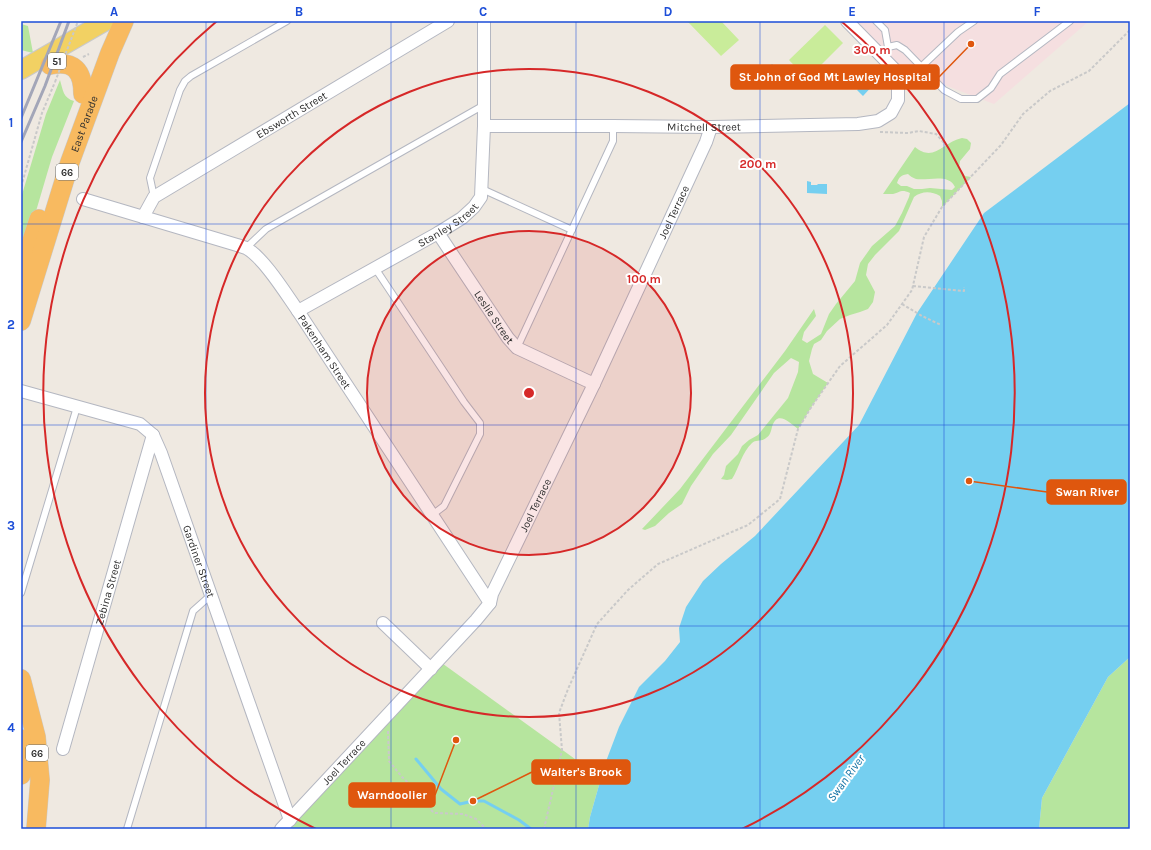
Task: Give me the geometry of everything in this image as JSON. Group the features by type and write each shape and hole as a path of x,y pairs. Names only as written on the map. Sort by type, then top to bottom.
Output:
{"highway":[{"name":"East Parade","path":"21,274 60,157 83,94 115,24"},
{"name":"East Parade","path":"21,321 70,162 110,53 115,24"},
{"name":"51","path":"53,74 58,63 74,68 80,74 83,83 83,94"},
{"name":"66","path":"21,679 36,737 40,780 36,829"},
{"name":"66","path":"21,739 23,758 21,775"}],"main road":[{"name":"51","path":"21,82 53,74 115,24"},
{"name":"51","path":"21,70 115,24"}],"street":[{"name":"Ebsworth Street","path":"143,217 154,198 448,21"},
{"name":"Stanley Street","path":"298,311 438,233 462,218 481,198 484,126 484,21"},
{"path":"847,21 884,52"},
{"name":"Mitchell Street","path":"484,126 711,128 858,124 878,121 891,113 898,100 898,84 894,69 884,52"},
{"name":"Joel Terrace","path":"281,829 431,669 490,603 492,594 594,384 706,142 711,128"},
{"name":"Pakenham Street","path":"83,199 246,248 257,257 273,276 298,311 490,603"},
{"name":"Leslie Street","path":"438,233 508,338 517,348 594,384"},
{"name":"Gardiner Street","path":"21,391 140,424 153,435 161,453 290,820"},
{"name":"Zebina Street","path":"63,749 153,435"},
{"path":"383,623 431,669"}],"lane":[{"path":"154,198 150,178 180,90 185,81 191,76 287,21"},
{"path":"876,21 885,30 884,52"},
{"path":"922,66 958,32 974,21"},
{"path":"884,52 897,45 905,50 922,66 944,90 961,99 977,99 991,88 1000,74 1070,21"},
{"path":"246,248 266,229 484,104"},
{"path":"517,348 613,142 613,126"},
{"path":"482,189 572,230"},
{"path":"375,268 464,402 480,423 480,434 444,506 432,515"},
{"path":"21,593 77,407"},
{"path":"127,829 193,610 211,595"}],"path":[{"path":"21,187 53,74 78,21"},
{"path":"544,829 562,750 559,714 568,689 597,624 628,590 658,564 748,525 780,499 798,429 840,366 887,325 912,290 924,237 942,207 1001,145 1023,114 1050,91 1089,71 1130,30"},
{"path":"878,132 908,133 919,131 936,134 946,145"},
{"path":"913,286 964,291 964,287"},
{"path":"902,304 922,316 942,325"},
{"path":"383,720 388,726 389,761 402,777 423,796 432,811 435,813 463,814 476,819 486,829"}],"shaded area":[{"path":"857,21 1089,21 994,104 900,68"}],"green space":[{"path":"721,21 739,40 721,56 688,22"},
{"path":"21,24 28,26 33,53 21,50"},
{"path":"825,25 843,43 807,79 789,60"},
{"path":"60,80 66,96 70,100 74,101 52,157 21,262 21,198 46,114"},
{"path":"962,138 967,139 971,143 970,149 960,161 959,168 965,176 971,177 942,207 942,201 940,196 937,194 923,193 914,197 899,231 868,264 866,275 875,292 873,302 868,309 840,319 827,331 821,340 814,344 809,361 813,374 828,383 798,429 784,419 777,419 767,437 763,440 755,441 743,455 732,479 721,479 724,475 726,466 738,454 742,446 758,435 788,398 798,372 799,362 791,358 774,373 731,435 713,454 691,486 682,504 669,513 655,526 645,530 642,529 680,489 785,351 814,309 816,316 804,332 802,340 807,343 821,334 829,314 855,281 860,263 872,246 895,226 902,213 910,193 903,191 893,194 883,194 915,147 928,153 938,150 955,140","holes":["908,174 916,179 938,178 948,180 955,187 952,190 930,188 914,189 907,186 901,186 897,183 901,177"]},
{"path":"1130,657 1130,829 1039,829 1042,798 1108,677"},
{"path":"439,661 575,759 605,764 588,829 281,829"}],"water":[{"path":"772,64 776,68 756,88 752,84 755,81 755,75 760,72 760,68 763,68 764,72 769,65 770,66"},
{"path":"869,78 875,83 863,96 857,90"},
{"name":"Swan River","path":"1130,103 1130,657 1108,677 1042,798 1039,829 588,829 605,764 619,727 639,687 665,661 680,642 679,628 686,607 703,581 755,536 859,425 917,313 984,213"},
{"path":"807,181 811,182 811,185 827,184 827,194 807,193"}],"waterway":[{"path":"416,759 441,789 460,804 473,801 484,801 519,820 531,829"}],"railway":[{"path":"21,118 61,21"},
{"path":"21,142 45,86 69,21"}],"place":[{"name":"St John of God Mt Lawley Hospital","path":"971,44"},
{"name":"Swan River","path":"969,481"},
{"name":"Warndoolier","path":"456,740"},
{"name":"Walter's Brook","path":"473,801"}]}
